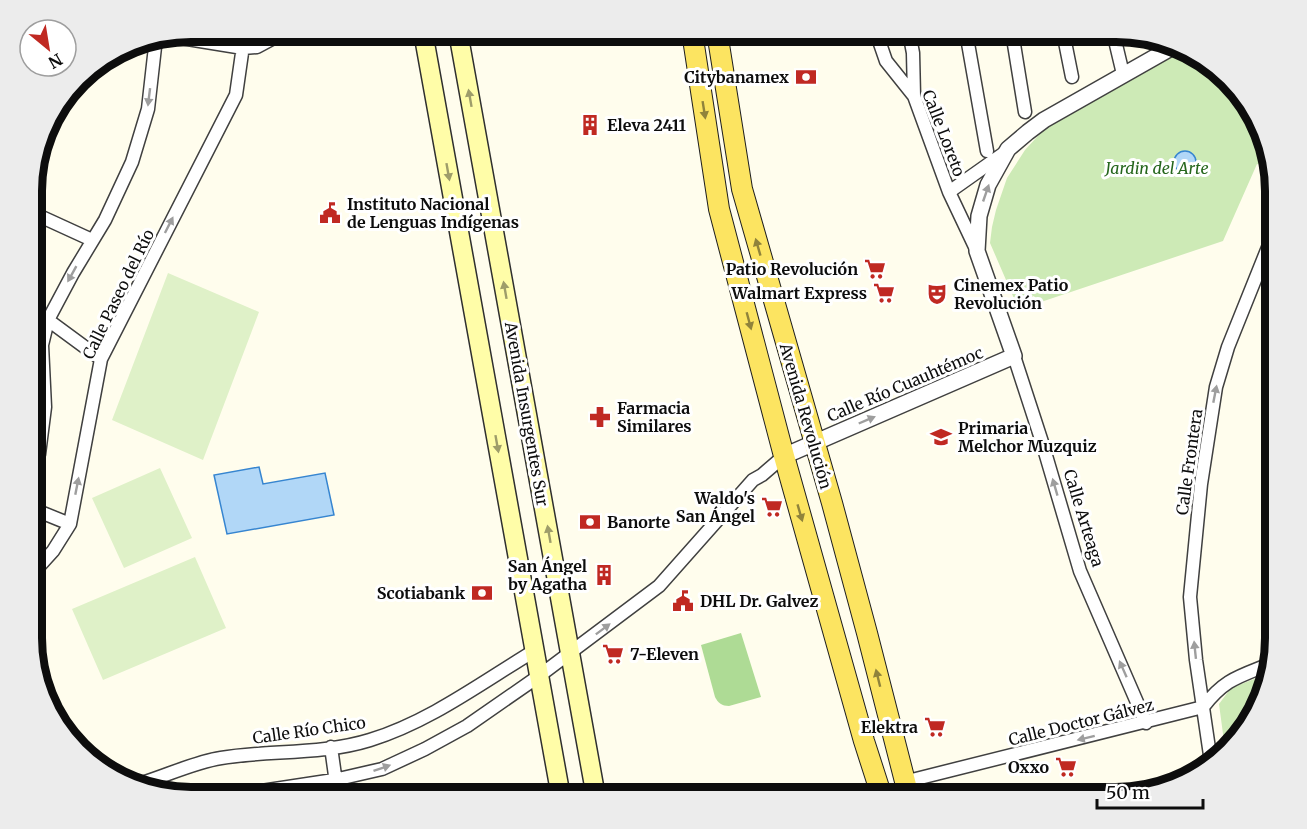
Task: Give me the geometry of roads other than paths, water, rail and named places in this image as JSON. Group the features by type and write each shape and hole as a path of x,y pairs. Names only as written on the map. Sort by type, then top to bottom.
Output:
{"main road":[{"name":"Avenida Insurgentes Sur","path":"425,42 559,787"},
{"name":"Avenida Insurgentes Sur","path":"460,42 594,787"},
{"name":"Avenida Revolución","path":"694,42 719,209 784,456 879,787"},
{"name":"Avenida Revolución","path":"719,42 741,189 867,633 902,787"}],"street":[{"path":"206,42 243,48 258,46 266,42"},
{"name":"Calle Paseo del Río","path":"42,563 53,551 70,524 101,359 236,95 244,42"},
{"name":"Calle Loreto","path":"879,42 886,61 914,96 949,192 977,251"},
{"path":"911,42 914,96"},
{"path":"968,42 987,151"},
{"path":"1014,42 1025,112"},
{"path":"1065,42 1072,77"},
{"path":"1115,42 1123,74"},
{"path":"42,430 45,407 42,345 48,320 105,220 132,162 148,110 155,46"},
{"name":"Calle Arteaga","path":"949,192 1044,120 1166,51"},
{"name":"Calle Arteaga","path":"1008,149 983,200 979,216 977,251 1042,442 1080,571 1146,723"},
{"path":"42,217 92,240"},
{"name":"Calle Frontera","path":"1210,753 1196,660 1190,597 1209,428 1216,387 1228,347 1265,255"},
{"path":"48,320 101,359"},
{"name":"Calle Río Cuauhtémoc","path":"538,676 659,586 753,480 784,456 1014,356"},
{"path":"42,513 70,524"},
{"name":"Calle Río Chico","path":"149,781 219,758 331,749 367,741 418,720 534,651"},
{"path":"1203,708 1230,680 1262,667"},
{"path":"281,787 382,769 467,726 538,676"},
{"name":"Calle Doctor Gálvez","path":"921,787 1203,708"},
{"path":"331,749 336,787"}],"water":[{"path":"1185,151 1193,154 1196,162 1193,170 1185,173 1177,170 1174,162 1177,154"},
{"path":"259,467 263,484 325,473 334,515 227,534 214,475"}],"place":[{"name":"Citybanamex","path":"806,77"},
{"name":"Eleva 2411","path":"590,125"},
{"name":"Instituto Nacional de Lenguas Indígenas","path":"330,213"},
{"name":"Patio Revolución","path":"875,269"},
{"name":"Walmart Express","path":"884,293"},
{"name":"Cinemex Patio Revolución","path":"937,294"},
{"name":"Farmacia Similares","path":"600,417"},
{"name":"Primaria Melchor Muzquiz","path":"941,437"},
{"name":"Waldo's San Ángel","path":"772,507"},
{"name":"Banorte","path":"590,522"},
{"name":"San Ángel by Agatha","path":"604,575"},
{"name":"Scotiabank","path":"482,593"},
{"name":"DHL Dr. Galvez","path":"683,601"},
{"name":"7-Eleven","path":"613,654"},
{"name":"Elektra","path":"935,727"},
{"name":"Oxxo","path":"1066,767"}],"park label":[{"name":"Jardin del Arte","path":"1157,168"}]}
